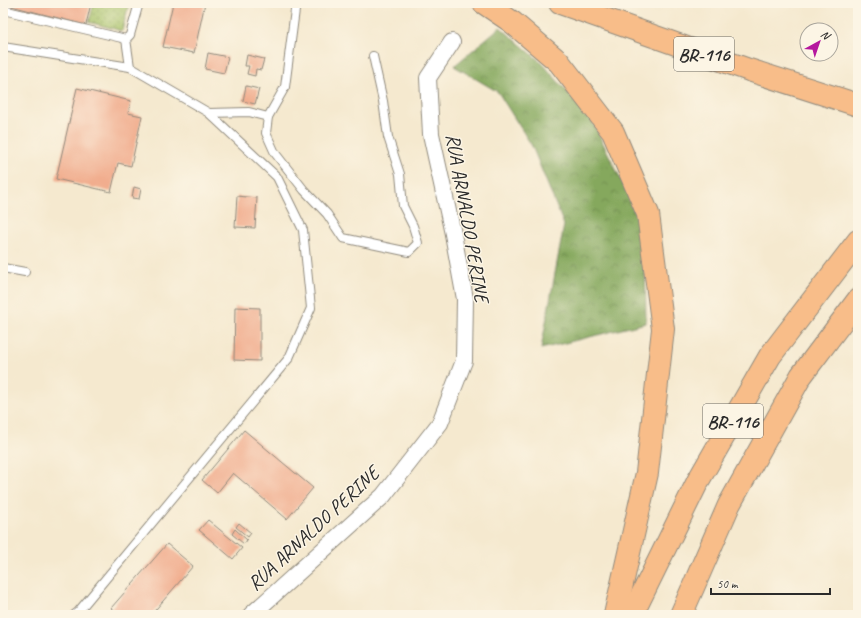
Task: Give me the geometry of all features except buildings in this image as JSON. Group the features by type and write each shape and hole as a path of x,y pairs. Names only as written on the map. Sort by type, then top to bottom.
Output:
{"highway":[{"path":"484,3 512,22 559,62 609,126 613,132 648,214 663,330 647,473 615,615"},
{"name":"BR-116","path":"560,3 748,70 853,104"},
{"name":"BR-116","path":"632,615 698,481 770,356 858,241"},
{"name":"BR-116","path":"681,615 729,505 801,376 858,300"}],"street":[{"name":"RUA ARNALDO PERINE","path":"251,615 383,496 440,423 464,361 465,299 453,234 431,134 428,78 452,42"}],"lane":[{"path":"126,39 130,35 139,3"},
{"path":"3,10 126,39"},
{"path":"295,10 285,87 268,117 266,133 275,153 304,190 327,214 343,238 409,252 418,243 413,226 403,206 400,174 388,137 383,101 373,56"},
{"path":"126,39 130,67"},
{"path":"3,47 130,67 209,113 277,177 303,230 311,308 289,358 74,615"},
{"path":"209,113 249,112 268,117"},
{"path":"3,268 25,272"}],"green space":[{"path":"94,3 129,3 122,31 89,22"},
{"path":"500,27 542,63 591,119 645,228 646,323 541,349 564,225 532,146 498,92 454,66"}]}
